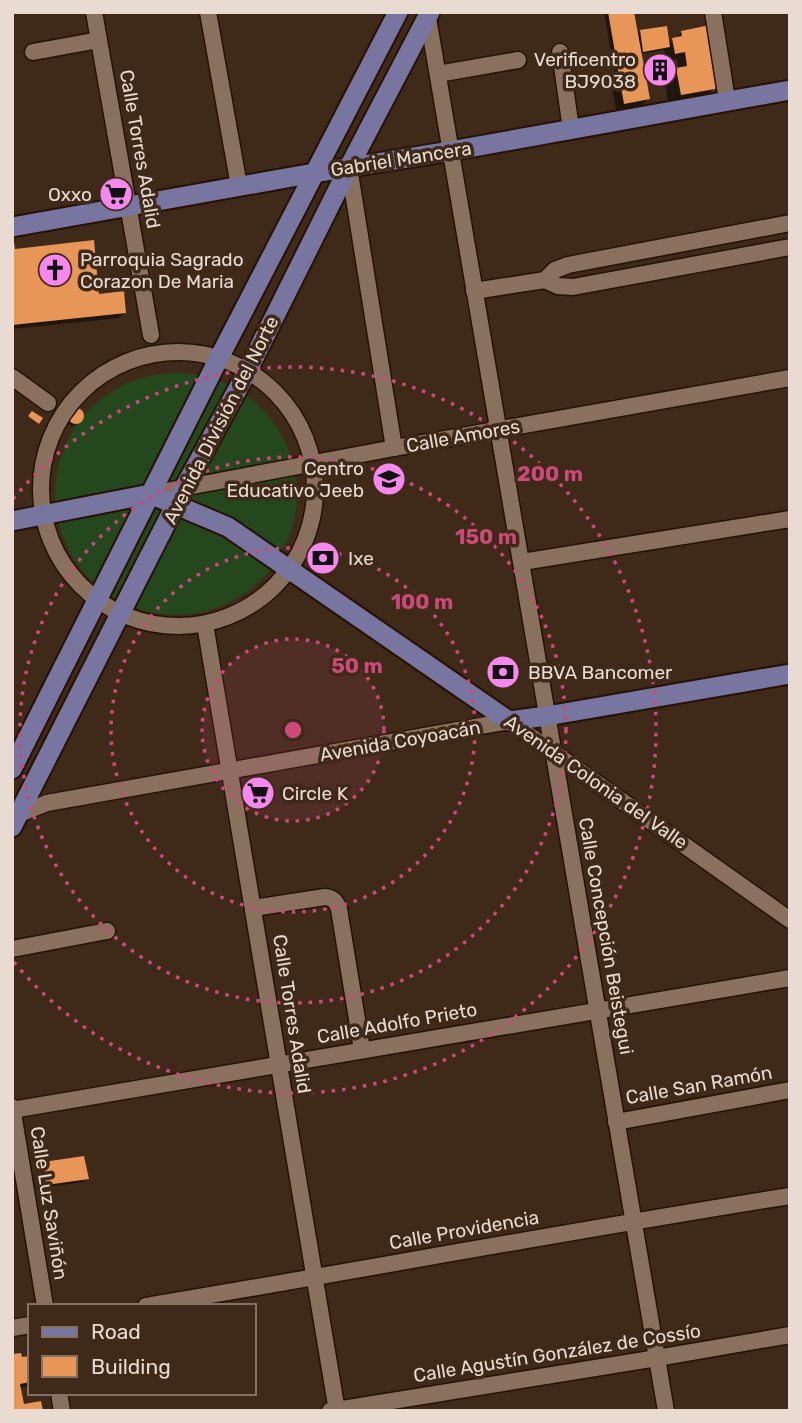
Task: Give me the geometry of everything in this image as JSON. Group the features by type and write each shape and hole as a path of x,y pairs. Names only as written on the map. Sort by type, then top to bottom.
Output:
{"main road":[{"name":"Avenida División del Norte","path":"12,769 219,358 398,12"},
{"name":"Avenida División del Norte","path":"15,819 429,14"},
{"name":"Gabriel Mancera","path":"12,227 790,90"},
{"name":"Avenida Colonia del Valle","path":"150,494 180,496 509,721"},
{"path":"12,521 150,494"},
{"name":"Avenida Coyoacán","path":"509,721 790,674"}],"street":[{"name":"Calle Torres Adalid","path":"94,12 151,335"},
{"path":"208,12 239,186"},
{"path":"713,12 727,100"},
{"name":"Calle Concepción Beistegui","path":"429,14 666,1411"},
{"path":"33,52 99,40"},
{"path":"560,52 571,129"},
{"path":"438,74 518,60"},
{"path":"349,167 394,448"},
{"path":"545,280 555,270 568,265 790,223"},
{"path":"713,236 717,261"},
{"path":"474,291 545,280 558,286 573,287 790,247"},
{"path":"187,351 219,358 247,370 266,383 290,411 307,444 315,488 312,520 300,551 269,592 243,610 205,624 177,626 149,623 121,614 81,587 61,562 48,533 40,486 44,455 55,426 76,396 103,373 134,358 154,353 187,351"},
{"path":"12,377 48,403"},
{"name":"Calle Amores","path":"180,496 312,463 790,378"},
{"path":"522,562 790,519"},
{"name":"Calle Torres Adalid","path":"205,624 334,1410"},
{"name":"Avenida Colonia del Valle","path":"509,721 790,920"},
{"name":"Avenida Coyoacán","path":"15,819 47,803 509,721"},
{"path":"253,908 325,897 336,901 362,1050"},
{"path":"12,949 107,931"},
{"name":"Calle Adolfo Prieto","path":"12,1109 790,978"},
{"name":"Calle San Ramón","path":"617,1122 790,1090"},
{"name":"Calle Luz Saviñón","path":"12,1109 45,1304"},
{"name":"Calle Providencia","path":"158,1304 790,1196"},
{"name":"Calle Agustín González de Cossío","path":"334,1410 790,1335"}],"green space":[{"path":"176,373 200,376 222,383 243,394 261,409 276,427 287,448 294,470 297,494 294,518 287,540 276,561 261,579 243,594 222,605 200,612 176,615 152,612 130,605 109,594 91,579 76,561 65,540 58,518 55,494 58,470 65,448 76,427 91,409 109,394 130,383 152,376"}],"building":[{"path":"608,12 634,12 650,99 624,104"},
{"path":"710,25 720,82 715,89 681,95 676,68 687,66 685,52 675,54 672,38 682,36 681,31"},
{"path":"667,26 670,47 643,52 640,30"},
{"name":"Verificentro BJ9038","path":"672,59 676,77 648,82 645,63"},
{"name":"Parroquia Sagrado Corazon De Maria","path":"94,240 99,294 124,291 126,313 12,325 12,243 14,242 15,249"},
{"path":"73,408 79,408 84,416 82,422 73,424 68,419 68,413"},
{"path":"32,411 43,418 39,424 28,416"},
{"path":"84,1156 89,1179 46,1185 43,1162"},
{"path":"21,1353 22,1357 28,1356 28,1382 20,1384 24,1404 41,1401 43,1411 12,1411 12,1354"}],"place":[{"name":"Verificentro BJ9038","path":"660,70"},
{"name":"Oxxo","path":"116,194"},
{"name":"Parroquia Sagrado Corazon De Maria","path":"55,270"},
{"name":"Centro Educativo Jeeb","path":"389,479"},
{"name":"Ixe","path":"323,558"},
{"name":"BBVA Bancomer","path":"503,672"},
{"name":"Circle K","path":"258,793"}]}
